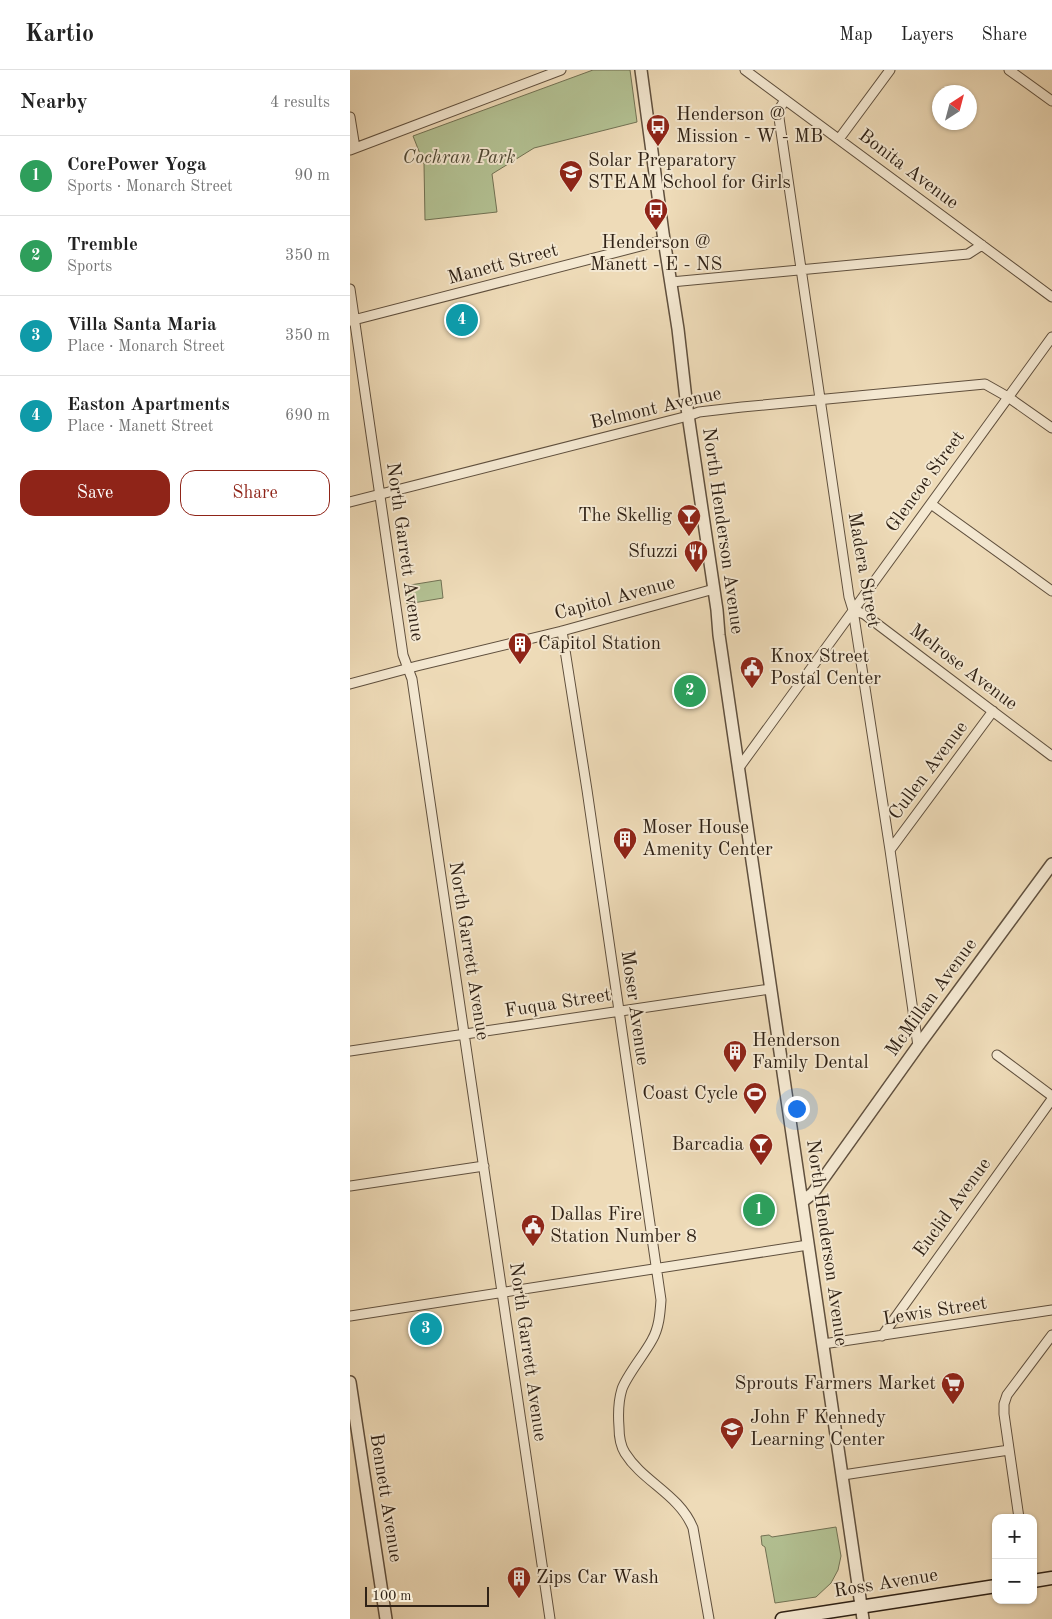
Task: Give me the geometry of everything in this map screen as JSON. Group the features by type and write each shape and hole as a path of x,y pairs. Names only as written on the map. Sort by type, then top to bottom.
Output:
{"main road":[{"path":"1037,1580 1052,1578"},
{"name":"Ross Avenue","path":"782,1619 862,1613 992,1587"}],"street":[{"path":"350,117 352,149 561,70"},
{"name":"North Henderson Avenue","path":"641,70 719,636 862,1613"},
{"name":"Bonita Avenue","path":"744,70 1052,297"},
{"path":"839,139 890,70"},
{"path":"1009,70 1052,101"},
{"name":"Madera Street","path":"785,100 780,108 779,118 849,596 853,610 890,850 918,1046"},
{"name":"Manett Street","path":"352,320 664,240"},
{"path":"671,282 968,254 982,245"},
{"name":"North Garrett Avenue","path":"350,289 352,320 403,655 412,679 550,1619"},
{"name":"Glencoe Street","path":"738,768 1052,337"},
{"name":"Belmont Avenue","path":"350,502 699,412 742,407 984,384 1008,397 1052,428"},
{"path":"931,504 1052,591"},
{"name":"Capitol Avenue","path":"350,684 562,631 714,589"},
{"name":"Melrose Avenue","path":"853,610 862,612 1052,756"},
{"name":"Moser Avenue","path":"562,631 661,1300 660,1317 653,1339 623,1388 618,1407 619,1438 623,1451 633,1464 679,1504 690,1519 709,1619"},
{"name":"Cullen Avenue","path":"890,850 993,711"},
{"name":"McMillan Avenue","path":"803,1201 812,1193 918,1046 1050,870"},
{"name":"Fuqua Street","path":"350,1051 770,989"},
{"path":"997,1055 1052,1097"},
{"name":"Euclid Avenue","path":"882,1336 1052,1097"},
{"path":"350,1186 484,1166"},
{"path":"350,1316 808,1245"},
{"name":"Lewis Street","path":"823,1344 1052,1310"},
{"path":"1018,1514 1008,1450 1004,1404 1007,1395 1052,1335"},
{"name":"Bennett Avenue","path":"350,1382 386,1619"},
{"path":"843,1474 1008,1450"}],"green space":[{"name":"Cochran Park","path":"593,70 630,70 637,122 534,148 492,174 497,212 425,220 424,164 413,136"},
{"path":"441,580 443,598 407,604 404,586"},
{"path":"836,1527 841,1556 838,1570 831,1583 816,1597 775,1603 765,1547 762,1545 761,1536 769,1535 772,1537"}],"place":[{"name":"Henderson @ Mission - W - MB","path":"658,147"},
{"name":"Solar Preparatory STEAM School for Girls","path":"571,193"},
{"name":"Henderson @ Manett - E - NS","path":"656,231"},
{"name":"Easton Apartments","path":"462,320"},
{"name":"The Skellig","path":"689,537"},
{"name":"Sfuzzi","path":"696,573"},
{"name":"Capitol Station","path":"520,665"},
{"name":"Knox Street Postal Center","path":"752,689"},
{"name":"Tremble","path":"690,691"},
{"name":"Moser House Amenity Center","path":"625,860"},
{"name":"Henderson Family Dental","path":"735,1073"},
{"name":"Coast Cycle","path":"755,1115"},
{"name":"Barcadia","path":"761,1166"},
{"name":"CorePower Yoga","path":"759,1210"},
{"name":"Dallas Fire Station Number 8","path":"533,1247"},
{"name":"Villa Santa Maria","path":"426,1329"},
{"name":"Sprouts Farmers Market","path":"953,1405"},
{"name":"John F Kennedy Learning Center","path":"732,1450"},
{"name":"Zips Car Wash","path":"519,1599"}]}
